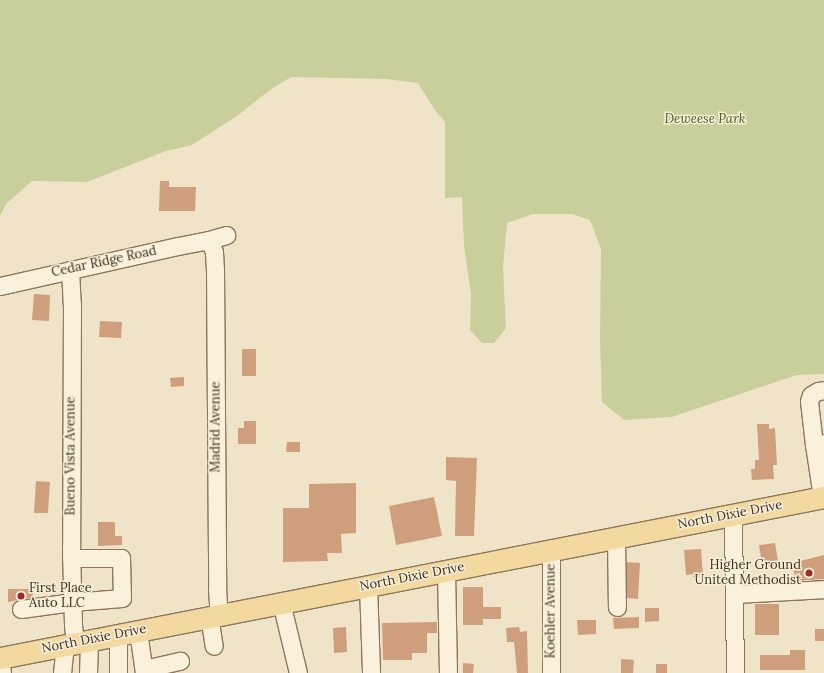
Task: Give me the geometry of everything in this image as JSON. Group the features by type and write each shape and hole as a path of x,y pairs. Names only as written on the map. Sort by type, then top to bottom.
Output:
{"main road":[{"name":"North Dixie Drive","path":"0,659 214,615 823,497"}],"street":[{"name":"Cedar Ridge Road","path":"0,286 226,235"},
{"name":"Madrid Avenue","path":"209,240 214,252 215,269 217,589 214,615 214,646"},
{"name":"Bueno Vista Avenue","path":"70,270 72,304 71,558 72,602 77,643"},
{"path":"823,497 819,444 809,401 811,395 818,391 824,390"},
{"path":"733,515 735,673"},
{"path":"616,538 617,607"},
{"name":"Koehler Avenue","path":"551,550 552,673"},
{"path":"21,609 72,602 122,598 121,558 71,558"},
{"path":"446,570 448,673"},
{"path":"368,585 371,673"},
{"path":"734,594 824,589"},
{"path":"281,602 298,673"},
{"path":"128,632 144,671 180,661"},
{"path":"118,673 128,632"},
{"path":"62,673 77,643"},
{"path":"77,643 88,673"},
{"path":"0,659 2,673"}],"green space":[{"name":"Deweese Park","path":"0,0 824,0 824,374 797,375 672,417 624,420 602,402 600,341 601,249 590,220 572,214 533,214 507,223 503,267 506,328 494,343 482,343 470,330 471,294 464,246 462,197 445,198 445,122 435,110 418,83 386,79 291,77 270,90 237,116 192,145 166,151 87,182 32,181 6,204 0,216"}],"building":[{"path":"160,181 169,181 169,187 196,187 195,211 159,211"},
{"path":"34,294 50,295 49,321 32,320"},
{"path":"100,321 122,322 121,338 99,337"},
{"path":"242,349 256,349 256,376 242,376"},
{"path":"184,377 184,386 171,387 170,378"},
{"path":"244,421 256,421 256,444 238,444 238,428 244,428"},
{"path":"757,424 769,424 769,429 775,428 777,465 773,465 774,479 752,480 751,469 755,469 755,460 759,460"},
{"path":"287,442 300,442 300,452 286,452"},
{"path":"446,457 477,458 474,536 455,536 456,481 446,480"},
{"path":"36,481 50,482 48,513 34,513"},
{"path":"356,483 356,533 341,534 342,553 327,553 328,561 283,562 283,508 309,508 309,484"},
{"path":"434,497 442,536 396,545 389,506"},
{"path":"98,522 115,522 115,536 122,536 122,545 98,546"},
{"path":"775,543 779,567 763,570 759,545"},
{"path":"701,549 703,576 693,577 693,574 686,575 684,550"},
{"name":"Higher Ground United Methodist","path":"824,555 824,579 796,581 792,563"},
{"path":"626,562 640,563 638,599 627,598"},
{"path":"463,587 483,587 483,607 501,607 501,619 483,619 483,625 463,625"},
{"name":"First Place Auto LLC","path":"8,589 33,589 33,597 8,602"},
{"path":"755,604 779,604 779,635 755,635"},
{"path":"645,608 659,608 659,621 645,622"},
{"path":"639,617 639,628 614,629 613,618"},
{"path":"577,620 596,620 596,634 578,635"},
{"path":"437,622 437,633 427,633 427,653 412,653 412,660 383,660 382,623"},
{"path":"346,627 347,652 334,653 333,628"},
{"path":"519,627 520,632 527,631 528,673 517,673 514,642 507,642 506,628"},
{"path":"815,629 824,629 824,641 815,641"},
{"path":"790,650 805,650 805,670 760,670 760,655 790,655"},
{"path":"621,659 634,660 633,673 621,673"},
{"path":"463,663 474,664 473,673 463,673"},
{"path":"656,664 667,664 667,673 656,673"}],"place":[{"name":"Higher Ground United Methodist","path":"809,573"},
{"name":"First Place Auto LLC","path":"21,596"}]}
